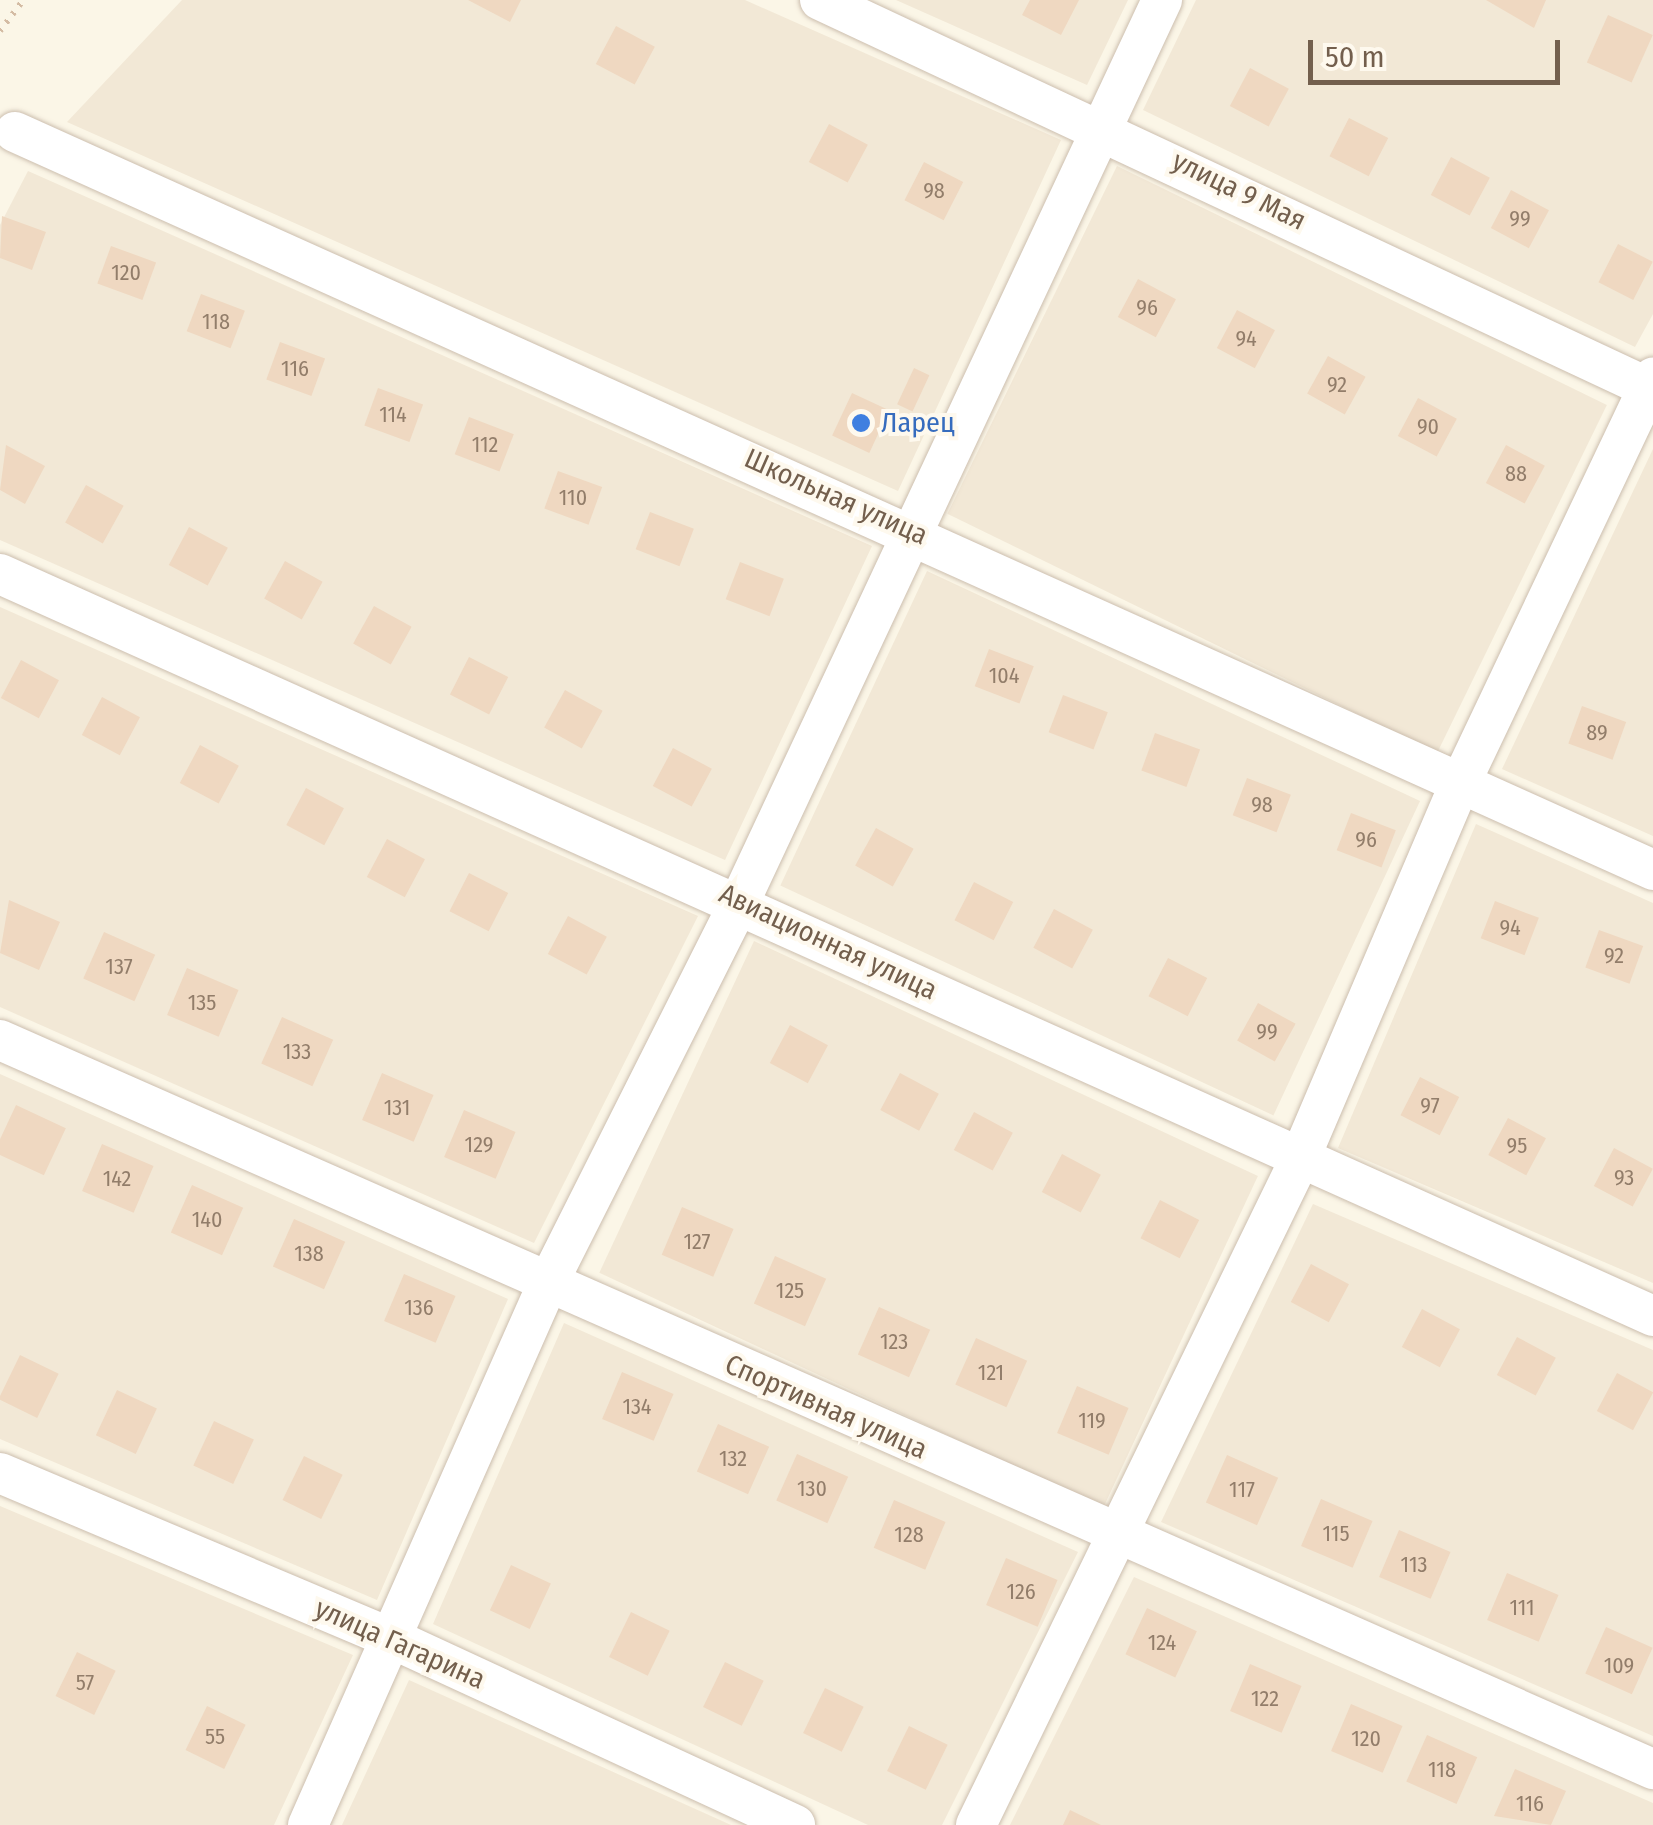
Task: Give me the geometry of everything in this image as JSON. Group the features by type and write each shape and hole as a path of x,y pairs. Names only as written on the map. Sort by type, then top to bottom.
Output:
{"street":[{"name":"улица 9 Мая","path":"820,0 1102,125 1651,385"},
{"path":"308,1825 394,1639 548,1283 740,900 1162,0"},
{"name":"Школьная улица","path":"14,132 913,531 1653,870"},
{"path":"976,1825 1119,1538 1298,1163 1460,784 1651,385"},
{"name":"Авиационная улица","path":"0,574 740,900 1298,1163 1653,1316"},
{"name":"Спортивная улица","path":"0,1040 1119,1538 1653,1769"},
{"name":"улица Гагарина","path":"0,1473 394,1639 795,1825"}],"path":[{"path":"0,31 24,0"}],"shaded area":[{"path":"182,0 745,0 1061,140 898,491 67,122"},
{"path":"896,0 1128,0 1087,85"},
{"path":"1196,0 1653,0 1653,314 1635,347 1143,110"},
{"path":"1117,166 1607,405 1437,753 947,514"},
{"path":"28,171 872,546 725,860 0,540 0,225"},
{"path":"1653,449 1653,836 1502,769"},
{"path":"927,571 1420,801 1273,1115 780,885"},
{"path":"0,607 698,916 534,1243 0,1007"},
{"path":"1476,824 1653,903 1653,1283 1338,1148"},
{"path":"754,941 1258,1176 1103,1508 599,1273"},
{"path":"0,1074 508,1299 377,1600 0,1439"},
{"path":"1313,1204 1653,1350 1653,1736 1161,1522"},
{"path":"564,1323 1078,1552 942,1825 868,1825 433,1624"},
{"path":"0,1506 353,1655 274,1825 0,1825"},
{"path":"1134,1577 1653,1803 1653,1825 1010,1825"},
{"path":"409,1680 731,1825 342,1825"}],"building":[{"path":"468,0 521,0 510,22"},
{"path":"1030,0 1079,0 1061,35 1022,15"},
{"path":"1486,0 1546,0 1534,28"},
{"path":"1608,15 1653,35 1632,82 1587,63"},
{"path":"616,26 655,47 635,85 596,64"},
{"path":"1250,68 1289,89 1269,127 1230,106"},
{"path":"1349,118 1388,138 1369,176 1329,156"},
{"path":"829,124 868,145 848,183 809,162"},
{"path":"1451,157 1490,178 1470,216 1431,195"},
{"path":"924,162 963,182 944,220 904,200"},
{"path":"1511,190 1549,210 1529,248 1491,228"},
{"path":"2,216 46,232 32,270 0,258"},
{"path":"1618,244 1653,262 1633,300 1598,282"},
{"path":"111,246 156,262 142,300 97,284"},
{"path":"1138,279 1176,299 1156,337 1118,317"},
{"path":"201,294 245,311 231,348 187,331"},
{"path":"1237,310 1275,330 1255,368 1217,348"},
{"path":"280,342 325,358 311,396 266,380"},
{"path":"1328,356 1366,377 1345,414 1307,394"},
{"path":"914,368 929,375 913,411 897,404"},
{"path":"378,388 423,404 409,442 364,426"},
{"name":"Ларец","path":"852,393 889,410 869,453 832,436"},
{"path":"1418,398 1457,419 1437,457 1398,436"},
{"path":"469,417 514,434 499,472 455,454"},
{"path":"6,445 45,466 25,504 0,490"},
{"path":"1506,445 1545,466 1525,504 1486,483"},
{"path":"558,471 602,487 588,525 544,509"},
{"path":"86,485 124,506 103,543 65,523"},
{"path":"650,512 694,529 680,566 636,549"},
{"path":"189,527 228,548 208,586 169,565"},
{"path":"285,561 323,582 302,619 264,599"},
{"path":"740,562 784,579 770,616 726,599"},
{"path":"374,606 412,627 391,664 353,644"},
{"path":"989,649 1034,666 1019,704 975,686"},
{"path":"469,657 508,677 489,714 450,694"},
{"path":"21,660 59,680 39,718 1,698"},
{"path":"565,690 603,711 582,748 544,728"},
{"path":"1063,695 1108,712 1093,750 1049,732"},
{"path":"102,697 140,717 120,755 82,735"},
{"path":"1582,706 1626,722 1612,760 1568,744"},
{"path":"1155,733 1200,749 1186,787 1141,771"},
{"path":"200,745 239,766 219,804 180,783"},
{"path":"673,748 712,769 692,807 653,786"},
{"path":"1247,778 1291,795 1277,832 1233,815"},
{"path":"306,788 344,808 324,845 286,825"},
{"path":"1351,813 1396,830 1381,868 1337,850"},
{"path":"876,828 914,849 893,886 855,866"},
{"path":"387,839 425,859 405,897 367,877"},
{"path":"469,873 508,893 489,931 449,911"},
{"path":"974,882 1013,902 994,940 954,920"},
{"path":"9,900 60,922 39,970 0,953"},
{"path":"1495,901 1539,918 1525,955 1481,938"},
{"path":"1054,909 1093,930 1072,969 1033,948"},
{"path":"568,916 607,937 587,975 548,954"},
{"path":"1599,930 1643,946 1629,984 1585,968"},
{"path":"104,932 155,955 134,1001 83,979"},
{"path":"1168,958 1207,978 1188,1016 1148,996"},
{"path":"187,968 239,990 219,1037 167,1015"},
{"path":"1258,1003 1296,1024 1275,1061 1237,1041"},
{"path":"282,1017 333,1040 312,1086 261,1064"},
{"path":"790,1025 828,1045 808,1083 770,1063"},
{"path":"382,1073 434,1095 414,1142 362,1120"},
{"path":"900,1073 939,1094 919,1131 880,1110"},
{"path":"1420,1077 1459,1097 1440,1135 1400,1115"},
{"path":"16,1105 66,1128 44,1175 0,1155 0,1139"},
{"path":"464,1110 516,1132 496,1179 444,1157"},
{"path":"974,1112 1013,1133 993,1171 954,1150"},
{"path":"1508,1118 1546,1138 1526,1175 1488,1155"},
{"path":"102,1144 154,1166 134,1213 82,1191"},
{"path":"1614,1148 1653,1169 1633,1207 1594,1186"},
{"path":"1062,1154 1101,1175 1081,1213 1042,1192"},
{"path":"192,1185 243,1208 222,1255 171,1233"},
{"path":"1160,1200 1199,1220 1180,1258 1140,1238"},
{"path":"682,1207 734,1229 713,1277 662,1255"},
{"path":"294,1219 345,1242 324,1289 273,1267"},
{"path":"775,1256 826,1279 805,1326 754,1304"},
{"path":"1311,1264 1349,1284 1329,1322 1291,1302"},
{"path":"404,1274 456,1296 436,1343 384,1321"},
{"path":"879,1307 930,1330 909,1377 858,1355"},
{"path":"1422,1309 1460,1329 1440,1367 1402,1347"},
{"path":"1517,1337 1556,1358 1536,1396 1497,1375"},
{"path":"976,1338 1027,1361 1006,1407 955,1385"},
{"path":"20,1355 59,1374 37,1418 0,1400"},
{"path":"622,1372 674,1394 654,1441 602,1419"},
{"path":"1617,1373 1653,1392 1633,1430 1597,1411"},
{"path":"1077,1386 1129,1408 1109,1455 1057,1433"},
{"path":"117,1390 157,1409 136,1454 96,1435"},
{"path":"214,1421 254,1440 233,1484 193,1465"},
{"path":"718,1424 769,1447 748,1494 697,1472"},
{"path":"797,1454 848,1477 827,1523 776,1501"},
{"path":"1227,1455 1278,1478 1257,1525 1206,1503"},
{"path":"304,1456 343,1475 321,1519 283,1500"},
{"path":"1321,1499 1373,1521 1353,1568 1301,1546"},
{"path":"894,1500 946,1522 925,1570 874,1548"},
{"path":"1399,1530 1451,1552 1431,1599 1379,1577"},
{"path":"1006,1558 1058,1580 1038,1627 986,1605"},
{"path":"511,1565 551,1584 530,1629 490,1610"},
{"path":"1507,1573 1559,1595 1539,1642 1487,1620"},
{"path":"1147,1608 1197,1631 1175,1677 1125,1654"},
{"path":"631,1612 670,1631 648,1676 609,1657"},
{"path":"1606,1627 1653,1648 1632,1694 1585,1674"},
{"path":"77,1652 116,1671 94,1715 56,1696"},
{"path":"725,1662 764,1681 742,1726 703,1707"},
{"path":"1250,1664 1302,1686 1282,1733 1230,1711"},
{"path":"825,1688 864,1707 842,1752 803,1733"},
{"path":"1351,1704 1403,1726 1383,1773 1331,1751"},
{"path":"207,1706 246,1725 224,1769 186,1750"},
{"path":"909,1726 948,1745 926,1790 887,1771"},
{"path":"1427,1735 1477,1757 1457,1804 1406,1782"},
{"path":"1515,1769 1566,1791 1551,1825 1494,1816"},
{"path":"1070,1810 1101,1825 1063,1825"}],"place":[{"name":"Ларец","path":"861,423"}]}
